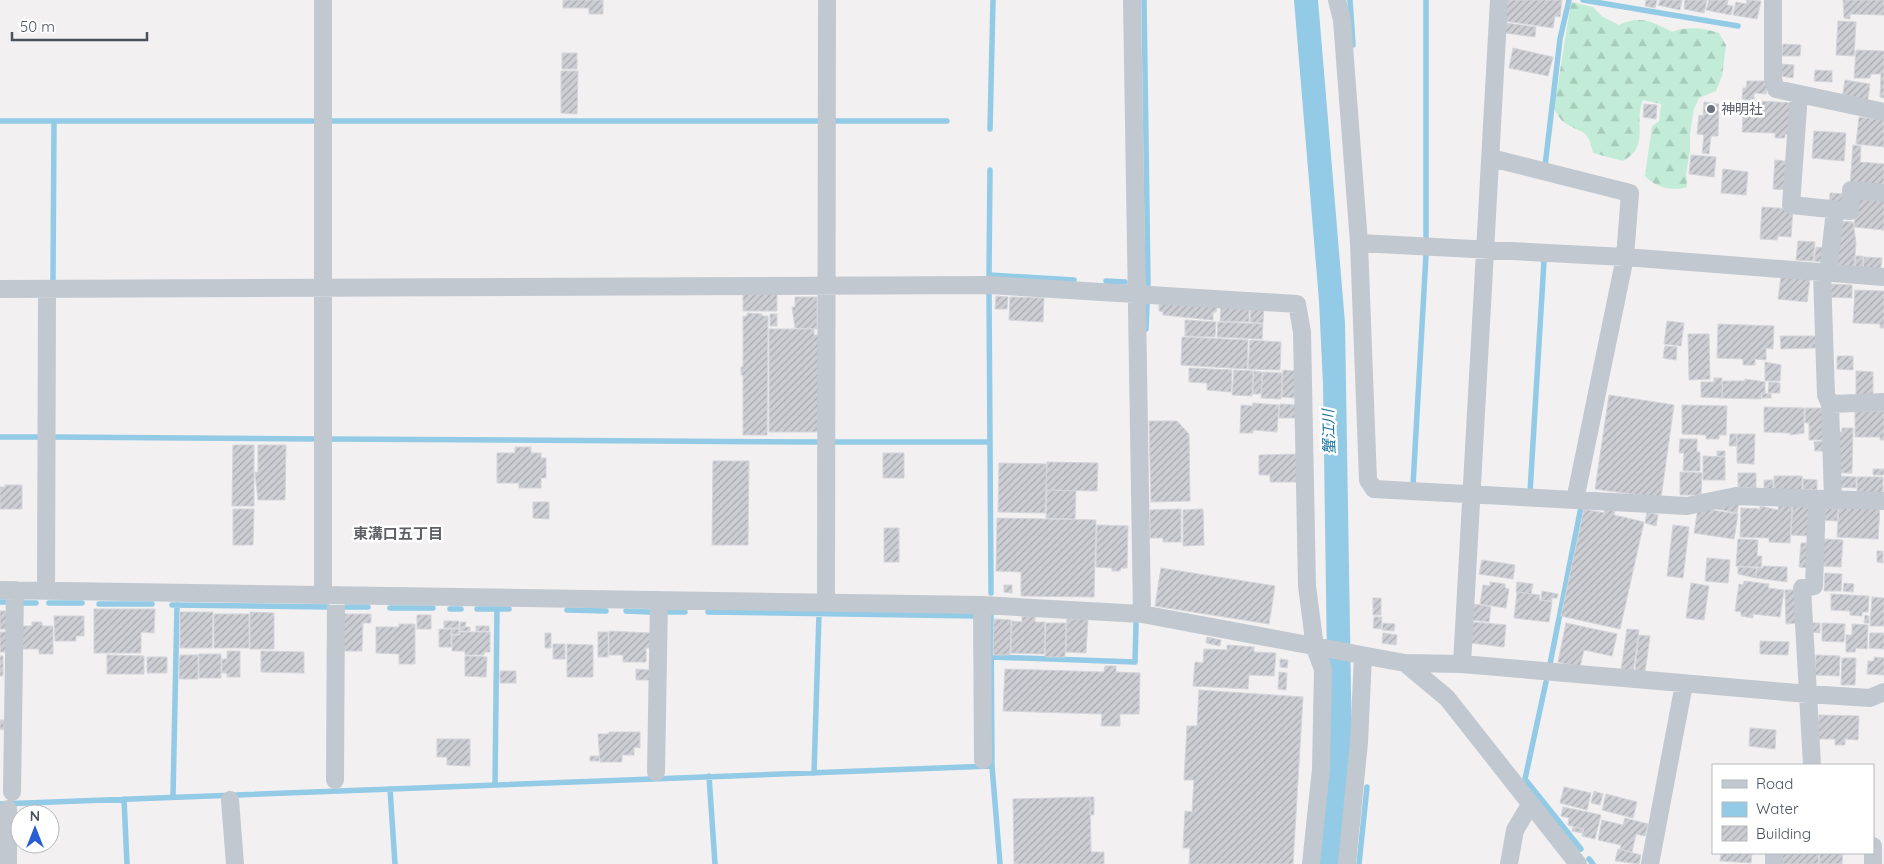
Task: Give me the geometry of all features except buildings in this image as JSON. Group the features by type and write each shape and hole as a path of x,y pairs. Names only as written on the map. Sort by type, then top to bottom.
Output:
{"street":[{"path":"323,0 322,287 335,780"},
{"path":"826,602 827,0"},
{"path":"1132,0 1142,614"},
{"path":"1337,0 1342,20 1359,243 1368,480 1374,489 1687,506 1736,496 1884,501"},
{"path":"1462,664 1499,0"},
{"path":"1773,0 1773,79 1776,89 1884,112"},
{"path":"1799,94 1792,205 1850,211 1851,190 1884,193"},
{"path":"1491,158 1630,192 1625,257 1575,500"},
{"path":"1812,764 1802,588 1814,586 1825,499 1830,404 1826,395 1825,273 1835,210"},
{"path":"1359,243 1625,257 1884,277"},
{"path":"0,289 989,285 1297,304 1302,332 1307,586 1323,669 1321,769 1311,864"},
{"path":"46,591 47,289"},
{"path":"1830,404 1884,402"},
{"path":"8,864 10,801 8,590 982,605 1142,614 1405,663 1462,664 1870,698 1884,692"},
{"path":"656,772 658,600"},
{"path":"982,605 983,760"},
{"path":"1347,864 1359,742 1359,655"},
{"path":"1405,663 1447,698 1578,864"},
{"path":"1650,864 1684,684"},
{"path":"230,800 235,864"},
{"path":"1509,864 1515,830 1530,805"}],"green space":[{"path":"1571,2 1593,7 1603,17 1619,25 1633,20 1640,20 1652,22 1672,32 1696,28 1719,33 1726,45 1722,76 1716,91 1699,98 1694,109 1686,174 1687,187 1670,189 1659,186 1645,176 1652,126 1659,121 1661,104 1643,100 1640,109 1640,133 1637,148 1623,161 1593,153 1586,135 1563,121 1554,109"}],"water":[{"name":"蟹江川","path":"1294,0 1318,0 1345,323 1352,753 1340,864 1316,864 1327,659 1323,384 1319,301"}],"waterway":[{"path":"990,129 993,0"},
{"path":"1144,0 1148,284"},
{"path":"1350,0 1353,45"},
{"path":"1426,0 1426,241 1431,241"},
{"path":"1547,167 1545,166 1560,39 1569,0"},
{"path":"1583,0 1738,26"},
{"path":"0,121 316,121"},
{"path":"53,280 54,121"},
{"path":"329,121 822,121"},
{"path":"833,121 947,121"},
{"path":"990,170 989,275 1074,280"},
{"path":"1413,485 1426,255"},
{"path":"1530,492 1544,261"},
{"path":"1106,281 1125,282"},
{"path":"989,292 991,593"},
{"path":"1146,329 1147,304"},
{"path":"0,437 38,437"},
{"path":"53,437 317,439"},
{"path":"328,439 821,442"},
{"path":"831,442 990,442"},
{"path":"1550,664 1581,507"},
{"path":"0,602 5,602"},
{"path":"22,603 36,603"},
{"path":"49,603 82,603"},
{"path":"99,604 152,604"},
{"path":"172,605 328,607"},
{"path":"173,797 177,605"},
{"path":"346,607 368,607"},
{"path":"390,608 433,608"},
{"path":"450,609 461,609"},
{"path":"477,609 509,609"},
{"path":"495,785 497,609"},
{"path":"567,610 606,611"},
{"path":"626,611 649,612"},
{"path":"667,612 685,612"},
{"path":"708,612 977,616"},
{"path":"814,773 819,614"},
{"path":"991,616 992,766 1000,864"},
{"path":"992,657 1135,662 1136,624"},
{"path":"1546,682 1525,779 1581,849"},
{"path":"0,804 992,766"},
{"path":"709,776 715,864"},
{"path":"1359,864 1367,787"},
{"path":"390,789 395,864"},
{"path":"124,799 127,864"},
{"path":"1589,859 1593,864"}],"place":[{"name":"神明社","path":"1711,109"}],"district":[{"name":"東溝口五丁目","path":"398,534"}]}
